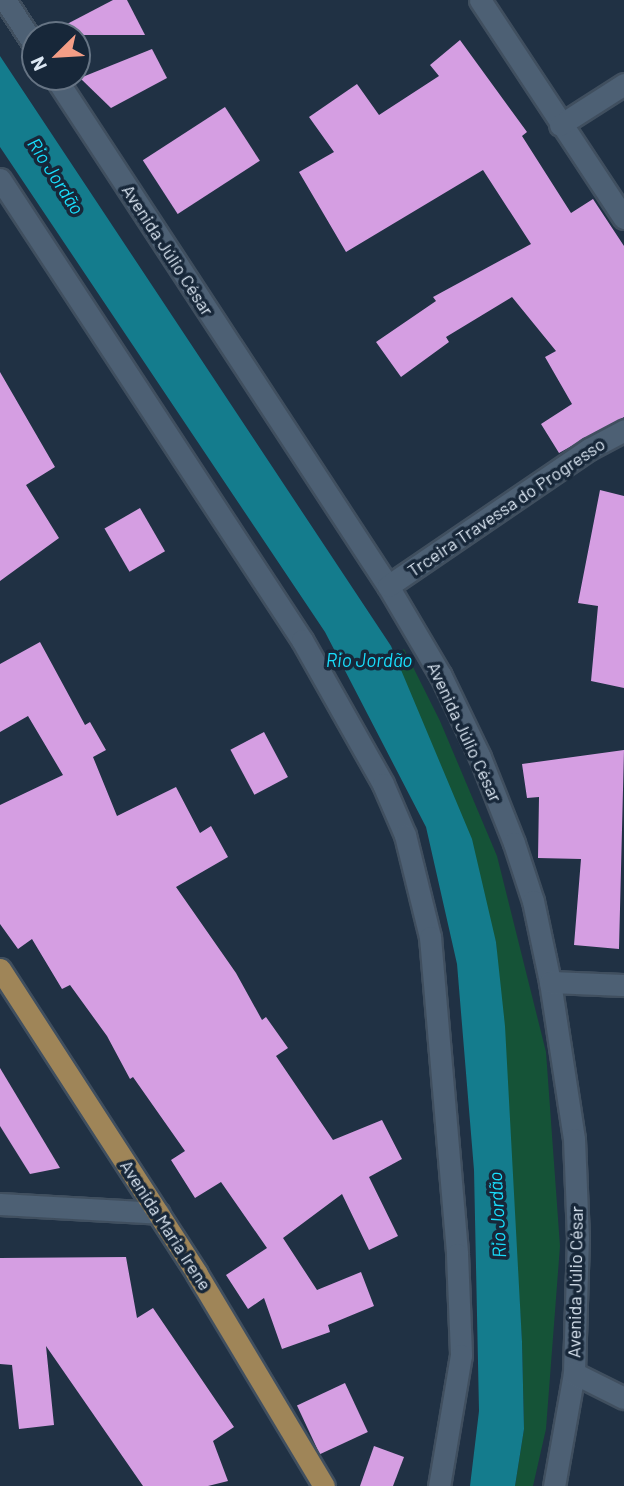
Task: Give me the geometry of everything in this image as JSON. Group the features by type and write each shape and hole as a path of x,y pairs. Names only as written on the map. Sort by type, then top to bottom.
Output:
{"main road":[{"name":"Avenida Maria Irene","path":"0,969 159,1213 324,1486"}],"street":[{"path":"5,0 21,25"},
{"path":"480,0 560,125 624,218"},
{"path":"560,125 624,84"},
{"name":"Avenida Júlio César","path":"64,91 388,586 441,676 480,757 533,901 550,982 573,1139 579,1237 574,1373 554,1486"},
{"path":"1,184 302,640 383,785 405,835 430,937 457,1254 461,1355 446,1466 439,1486"},
{"name":"Trceira Travessa do Progresso","path":"388,586 589,449 624,430"},
{"path":"550,982 624,985"},
{"path":"0,1203 159,1213"},
{"path":"574,1373 624,1398"}],"green space":[{"path":"404,649 440,721 497,856 546,1052 560,1246 546,1429 533,1486 515,1486 524,1429 522,1342 496,942 395,656"}],"water":[{"name":"Rio Jordão","path":"0,56 391,646 472,839 496,942 505,1026 524,1429 515,1486 470,1486 479,1411 474,1170 457,964 426,827 325,632 0,147"}],"building":[{"path":"113,0 127,0 145,35 91,35 91,21 73,21"},
{"path":"460,40 527,132 522,136 571,213 593,199 624,246 624,417 559,453 541,424 572,404 545,357 556,351 512,297 446,337 449,342 401,377 376,342 436,301 433,297 531,244 483,170 346,252 299,172 334,152 309,117 357,84 379,115 439,76 430,65"},
{"path":"152,49 167,78 111,108 91,89 91,74"},
{"path":"225,107 260,161 178,214 143,160"},
{"path":"0,372 55,467 26,485 59,538 0,581"},
{"path":"600,490 624,496 624,688 591,681 598,606 578,603"},
{"path":"140,508 165,551 129,572 104,528"},
{"path":"40,642 85,725 90,722 106,750 93,757 117,816 176,787 200,833 211,826 228,857 176,887 236,973 262,1020 266,1017 288,1048 276,1056 333,1140 382,1120 402,1159 369,1177 398,1236 369,1250 342,1194 283,1238 317,1290 361,1272 374,1306 328,1325 330,1332 282,1349 264,1298 248,1309 226,1275 267,1248 221,1182 195,1198 171,1160 185,1151 133,1077 130,1079 107,1036 70,985 62,989 32,939 18,949 0,924 0,805 63,775 28,716 0,732 0,664"},
{"path":"264,732 288,777 254,795 230,750"},
{"path":"624,750 619,949 574,945 581,859 538,858 539,797 527,798 522,764"},
{"path":"0,1068 60,1168 30,1174 0,1126"},
{"path":"126,1257 137,1318 153,1308 234,1427 213,1441 228,1481 208,1486 143,1486 46,1346 54,1425 19,1429 12,1365 0,1364 0,1258"},
{"path":"345,1383 368,1432 320,1454 297,1405"},
{"path":"374,1446 404,1457 393,1486 360,1486"}]}
